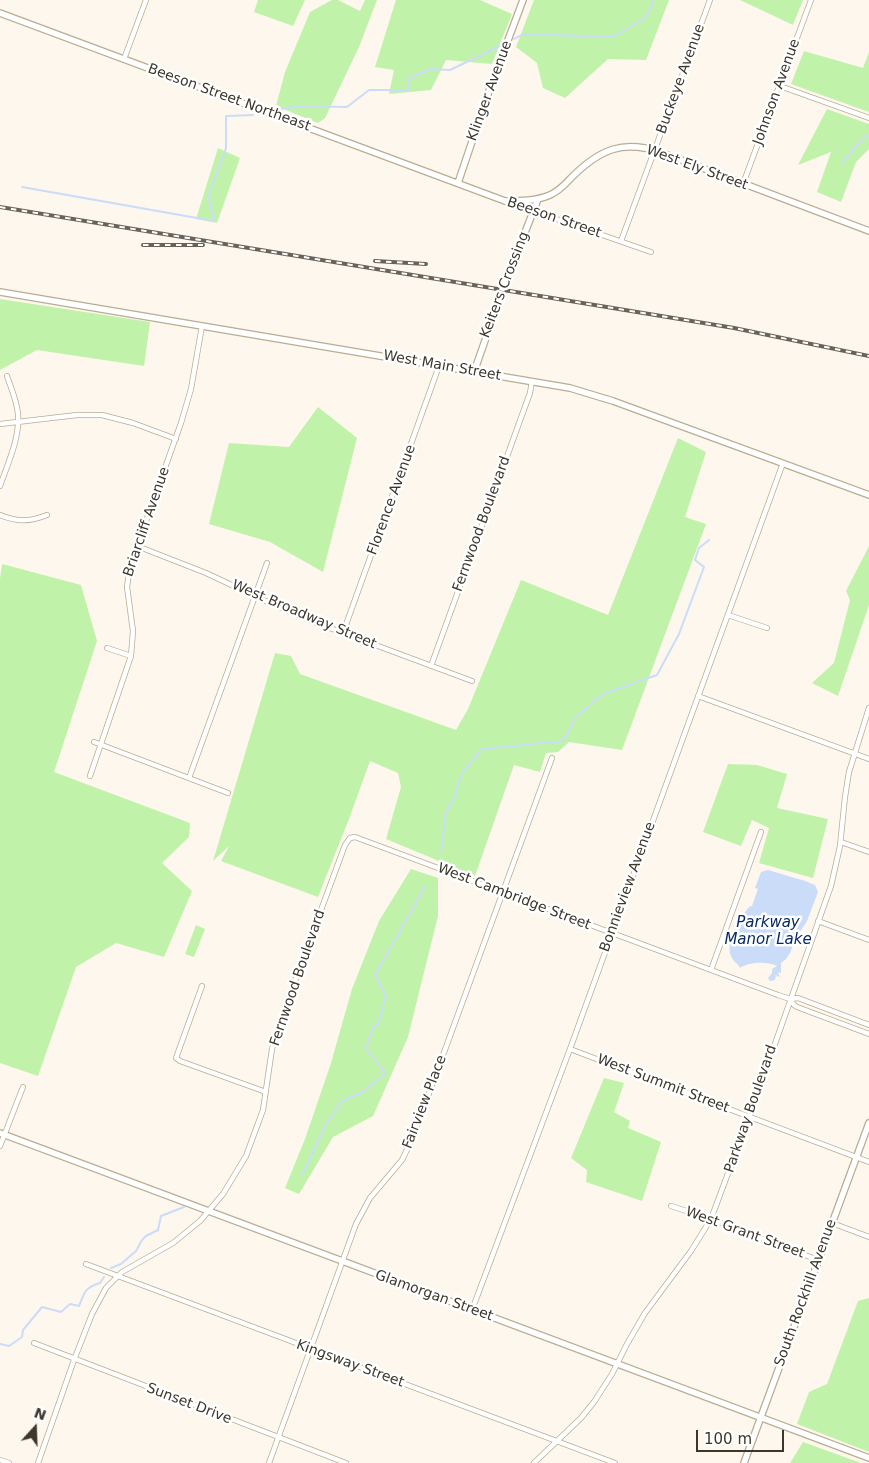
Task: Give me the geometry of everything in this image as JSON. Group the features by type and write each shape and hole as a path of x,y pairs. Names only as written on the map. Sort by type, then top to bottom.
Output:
{"street":[{"path":"124,59 146,0"},
{"name":"Klinger Avenue","path":"458,183 489,91 524,0"},
{"name":"Buckeye Avenue","path":"621,242 710,0"},
{"name":"Johnson Avenue","path":"743,184 811,0"},
{"name":"Beeson Street Northeast","path":"0,13 458,183"},
{"path":"780,86 869,118"},
{"name":"West Ely Street","path":"505,201 538,199 558,191 587,162 608,150 634,147 655,151 869,231"},
{"name":"Beeson Street","path":"458,183 651,252"},
{"name":"Keiters Crossing","path":"474,372 538,199"},
{"name":"West Main Street","path":"0,292 532,381 595,395 869,495"},
{"name":"Briarcliff Avenue","path":"90,776 131,656 133,631 126,583 130,566 176,439 191,389 202,326"},
{"name":"Florence Avenue","path":"344,633 438,366"},
{"path":"0,486 15,441 18,421 8,376"},
{"name":"Fernwood Boulevard","path":"431,666 530,393 532,381"},
{"path":"0,424 102,415 121,419 176,439"},
{"name":"Bonnieview Avenue","path":"472,1310 570,1049 783,463"},
{"path":"0,515 21,521 47,515"},
{"name":"West Broadway Street","path":"136,546 206,573 286,610 472,681"},
{"path":"189,778 267,563"},
{"path":"728,615 767,628"},
{"path":"108,648 131,656"},
{"path":"698,696 869,758"},
{"name":"Parkway Boulevard","path":"534,1463 581,1418 594,1402 645,1314 691,1251 711,1219 836,869 841,842 846,784 869,708"},
{"path":"94,742 228,793"},
{"name":"Fairview Place","path":"269,1463 361,1213 397,1167 410,1143 552,758"},
{"path":"711,970 761,832"},
{"name":"West Cambridge Street","path":"350,838 355,837 790,999 798,998 869,1025"},
{"name":"Fernwood Boulevard","path":"38,1463 97,1301 117,1276 184,1236 209,1211 232,1181 246,1156 261,1117 272,1049 282,1016 345,845 350,838"},
{"path":"841,842 869,852"},
{"path":"818,921 869,940"},
{"path":"202,986 176,1058 266,1092"},
{"name":"West Cambridge Street","path":"790,999 794,1006 869,1034"},
{"name":"West Summit Street","path":"570,1049 869,1162"},
{"path":"0,1146 2,1134 23,1087"},
{"name":"South Rockhill Avenue","path":"744,1463 869,1123"},
{"name":"Glamorgan Street","path":"2,1134 869,1458"},
{"name":"West Grant Street","path":"671,1206 711,1219 818,1260"},
{"path":"832,1223 869,1237"},
{"name":"Kingsway Street","path":"86,1264 310,1350 615,1463"},
{"name":"Sunset Drive","path":"34,1343 74,1360 346,1463"},
{"path":"0,1460 9,1463"}],"green space":[{"path":"258,0 305,0 293,26 254,12"},
{"path":"332,0 338,0 360,11 365,0 377,0 359,47 325,118 318,123 276,106 285,72 310,12"},
{"path":"396,0 480,0 512,14 492,64 446,60 431,90 389,94 394,70 375,67"},
{"path":"534,0 669,0 646,60 608,59 565,98 543,88 537,63 516,47"},
{"path":"740,0 803,0 793,25"},
{"path":"804,51 863,68 869,52 869,112 791,84"},
{"path":"827,109 869,124 869,149 856,162 841,202 817,192 831,152 798,165"},
{"path":"218,148 240,158 217,223 196,219"},
{"path":"0,299 150,322 144,366 37,350 0,370"},
{"path":"318,407 357,438 323,572 270,542 209,524 229,443 289,447"},
{"path":"678,438 706,452 685,517 706,524 622,750 569,742 558,752 546,753 540,772 514,765 475,876 386,839 401,787 398,773 370,761 318,897 221,861 229,846 213,861 275,653 291,656 300,674 456,730 468,709 521,580 608,615"},
{"path":"869,546 869,605 838,696 812,683 834,663 850,600 846,591"},
{"path":"2,564 81,585 97,641 54,772 190,823 189,837 162,863 192,891 164,957 116,943 76,967 38,1076 0,1063 0,579"},
{"path":"728,764 757,765 787,774 777,808 828,819 813,878 759,863 769,828 752,820 741,846 703,832"},
{"path":"411,869 438,878 438,916 408,1037 373,1116 333,1137 299,1194 285,1188 305,1139 331,1063 352,989 379,921"},
{"path":"196,925 205,929 194,957 185,954"},
{"path":"604,1078 624,1083 614,1112 630,1121 628,1128 661,1142 642,1201 586,1182 587,1170 571,1158"},
{"path":"869,1298 869,1452 797,1424 809,1392 827,1384 858,1301"},
{"path":"803,1442 861,1463 790,1463"}],"water":[{"name":"Parkway Manor Lake","path":"768,870 815,885 818,892 807,921 796,938 790,953 781,963 781,973 778,972 781,980 776,974 775,980 770,981 768,978 772,973 772,969 777,966 769,963 758,963 748,964 740,968 732,958 730,950 734,930 746,911 752,906 758,889 755,888 761,872"}],"waterway":[{"path":"514,39 523,34 613,37 645,18 653,4 653,0"},
{"path":"280,109 301,106 347,107 369,90 408,90 409,78 431,69 450,70 502,45"},
{"path":"22,187 214,221 208,197 226,148 226,116 253,115"},
{"path":"842,163 860,141 869,135"},
{"path":"441,852 446,812 454,798 462,773 482,749 563,741 576,717 603,694 657,675 679,634 704,567 695,560 699,548 709,540"},
{"path":"302,1175 325,1126 342,1101 363,1092 385,1073 366,1048 373,1027 378,1025 386,996 375,975 425,887"},
{"path":"111,1268 121,1264 136,1251 146,1236 158,1230 161,1216 184,1207"},
{"path":"0,1344 9,1346 22,1337 23,1330 42,1307 61,1312 70,1304 79,1306 86,1291 100,1283 104,1277"}],"railway":[{"path":"0,207 734,328 869,356"},
{"path":"143,245 203,245"},
{"path":"375,261 426,264"}]}
